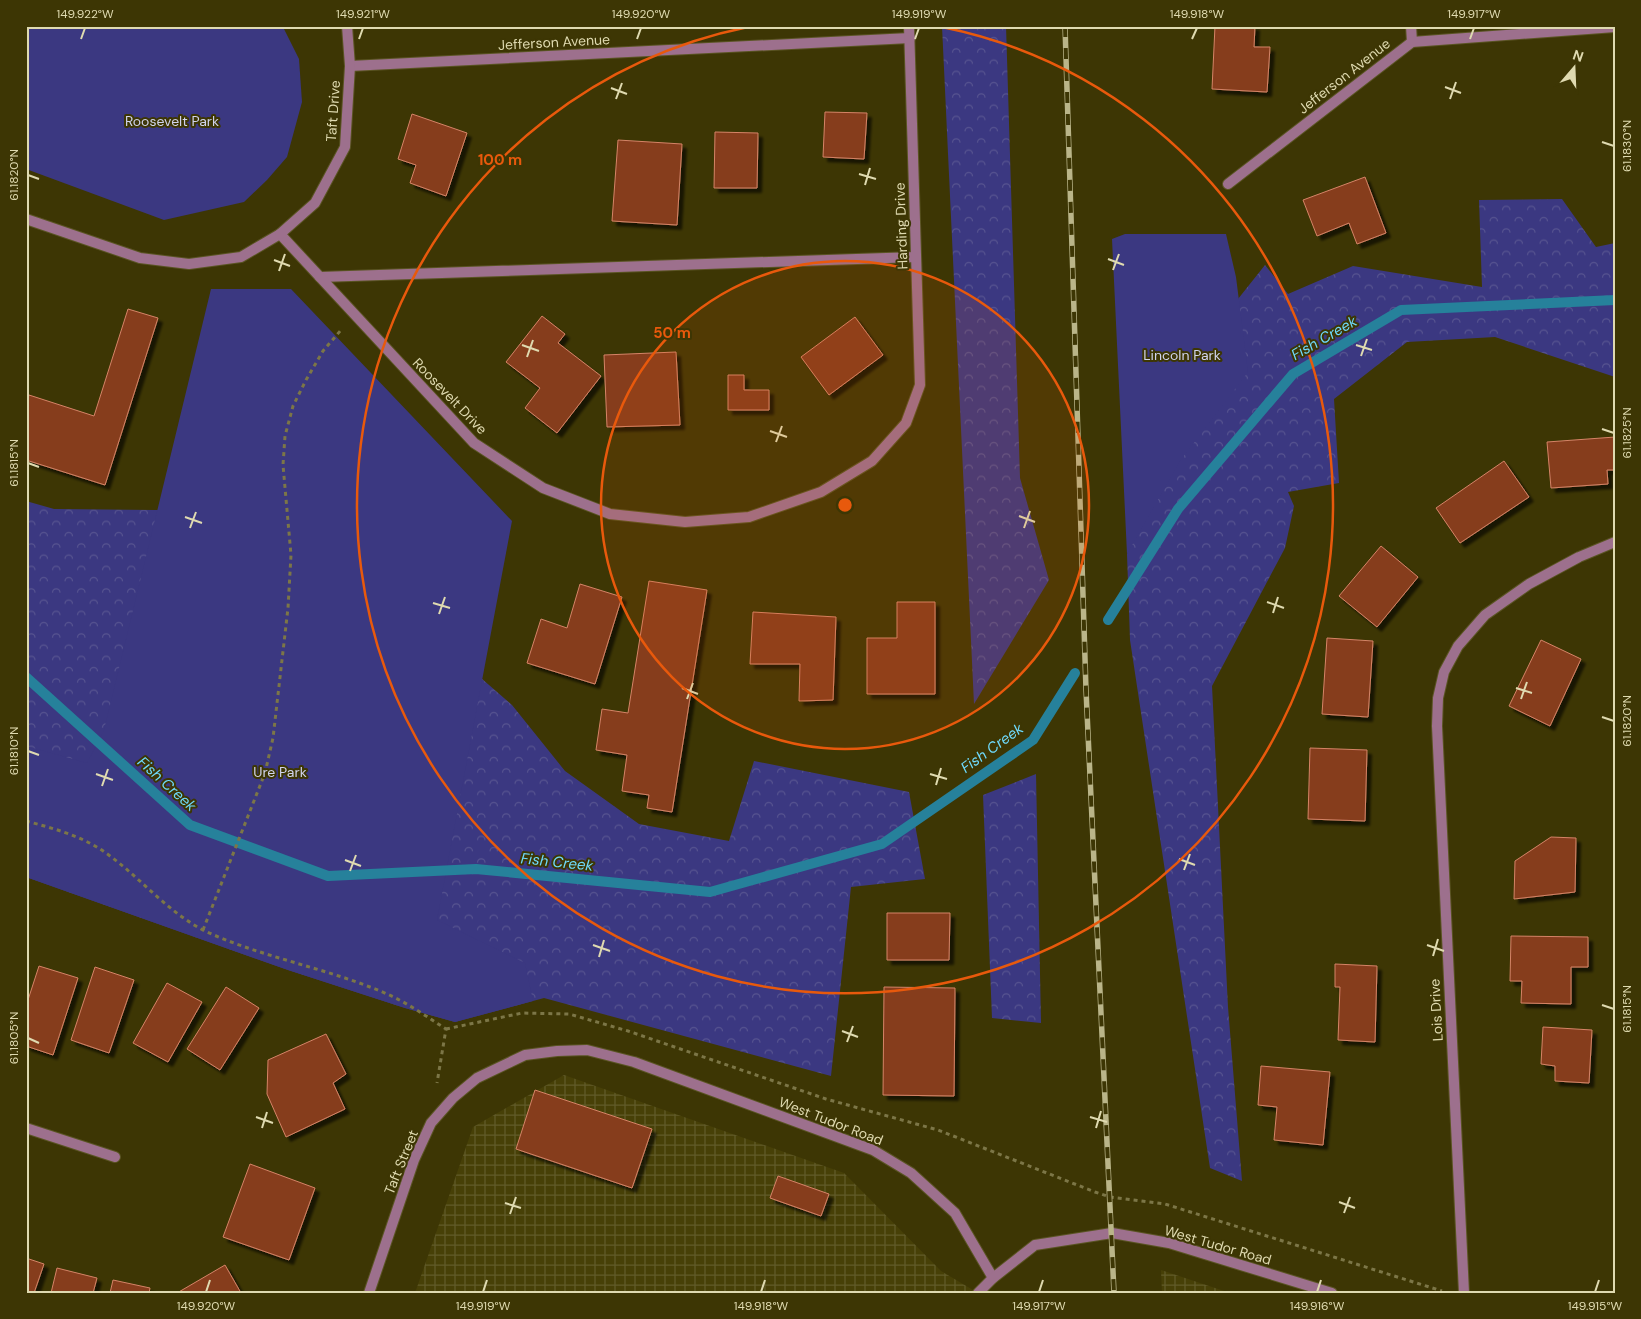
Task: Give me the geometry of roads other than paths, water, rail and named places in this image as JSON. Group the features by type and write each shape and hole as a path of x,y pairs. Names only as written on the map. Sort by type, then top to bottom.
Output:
{"street":[{"name":"Taft Drive","path":"280,234 315,203 345,147 350,66 347,26"},
{"name":"Harding Drive","path":"906,423 920,385 909,26"},
{"path":"1411,26 1412,42"},
{"name":"Jefferson Avenue","path":"1228,184 1412,42 1615,27"},
{"name":"Jefferson Avenue","path":"350,66 910,38"},
{"path":"26,219 140,258 189,264 241,257 280,234"},
{"name":"Roosevelt Drive","path":"280,234 474,443 543,488 610,514 685,522 749,517 821,492 872,461 906,423"},
{"path":"320,277 916,257"},
{"name":"Lois Drive","path":"1464,1293 1437,726 1438,698 1444,672 1458,646 1485,616 1528,584 1579,557 1615,542"},
{"name":"West Tudor Road","path":"496,1068 525,1055 587,1050 634,1062 873,1150 911,1174 955,1213 993,1278 1034,1245 1112,1233 1169,1243 1332,1293"},
{"name":"Taft Street","path":"368,1293 414,1160 432,1123 453,1098 477,1078 496,1068"},
{"path":"26,1128 115,1157"},
{"path":"978,1293 993,1278"}],"waterway":[{"name":"Fish Creek","path":"1108,620 1178,509 1293,374 1401,310 1615,300"},
{"name":"Fish Creek","path":"26,677 190,825 328,876 476,869 710,892 882,844 1033,740 1075,673"}],"railway":[{"path":"1065,26 1086,690 1114,1293"}],"park label":[{"name":"Roosevelt Park","path":"172,121"},
{"name":"Lincoln Park","path":"1182,355"},
{"name":"Ure Park","path":"280,772"}]}
